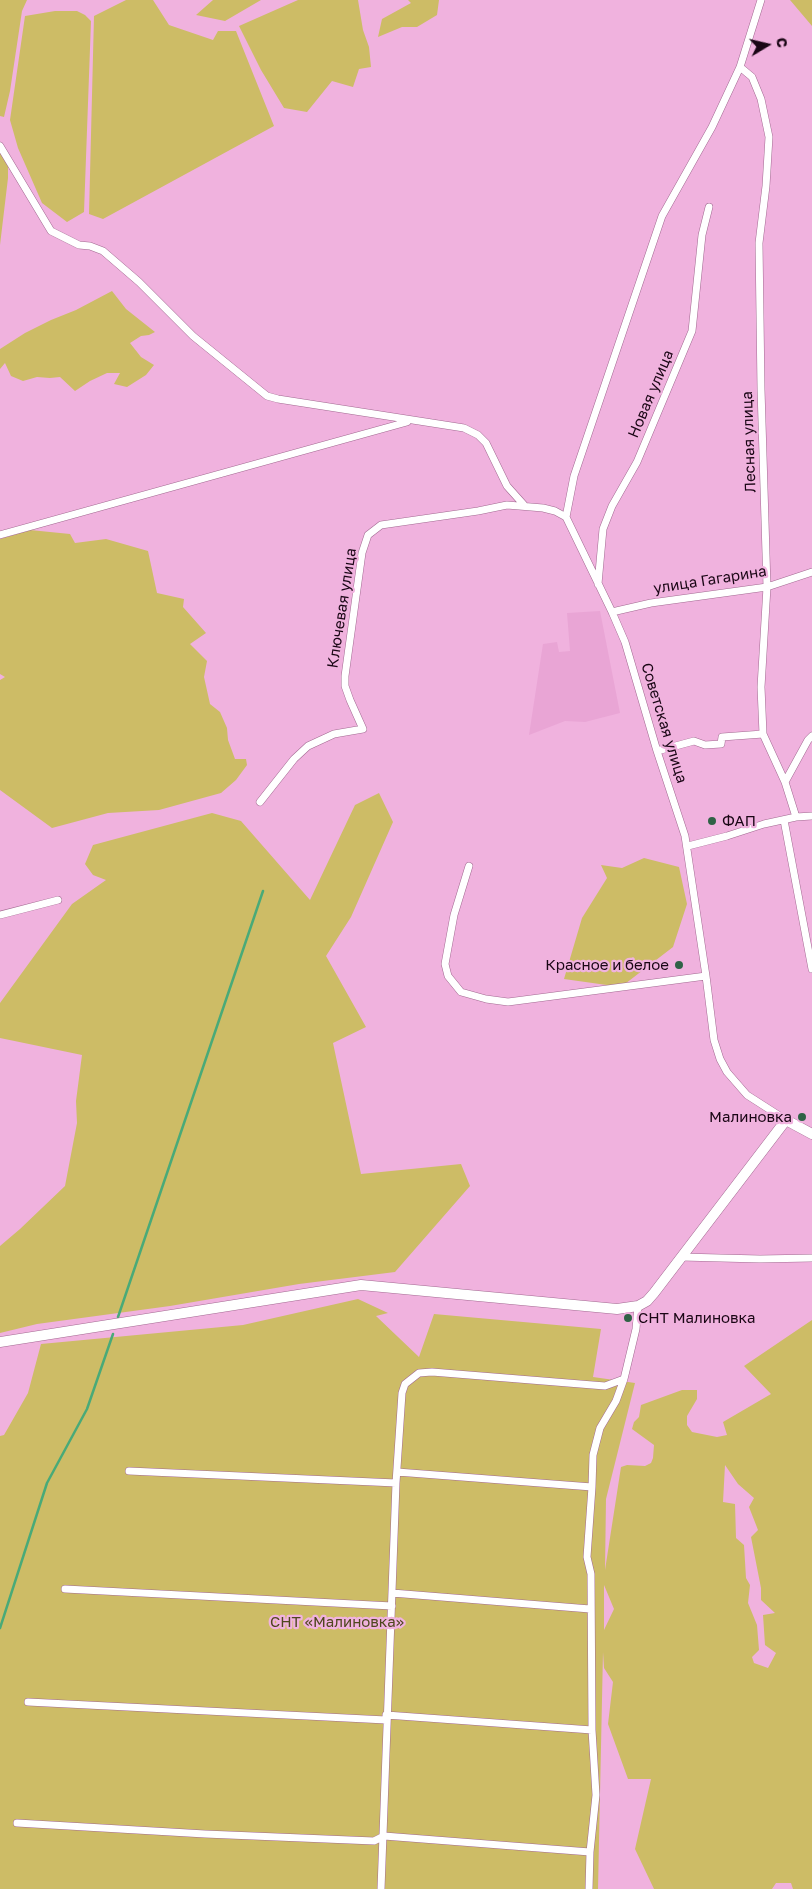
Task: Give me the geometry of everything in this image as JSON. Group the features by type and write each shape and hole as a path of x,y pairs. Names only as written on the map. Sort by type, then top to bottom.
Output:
{"street":[{"path":"0,146 51,231 79,245 90,246 102,251 139,282 193,336 267,396 409,421 464,428 478,435 486,443 507,486 524,505 556,511 566,517 574,476 662,216 712,127 740,67 761,0"},
{"name":"Лесная улица","path":"740,67 752,77 761,99 769,137 766,186 759,243 767,587 761,687 763,734 785,782 796,817"},
{"name":"Новая улица","path":"598,584 603,529 612,506 637,462 692,331 702,235 709,207"},
{"path":"0,535 409,421"},
{"name":"Ключевая улица","path":"260,802 289,764 308,746 334,734 363,729 345,686 345,676 362,553 368,536 381,525 507,505 524,505"},
{"name":"Советская улица","path":"566,517 612,612 629,654 657,751 688,846 714,1040 720,1059 727,1072 747,1095 786,1120"},
{"name":"улица Гагарина","path":"612,612 651,604 767,587 812,572"},
{"path":"657,751 694,741 704,745 721,744 722,737 763,734"},
{"path":"785,782 812,736"},
{"path":"688,846 796,817 812,816"},
{"path":"784,820 812,969"},
{"path":"469,866 454,915 445,964 448,976 461,992 486,999 508,1002 706,976"},
{"path":"0,915 58,900"},
{"path":"0,1342 361,1286 617,1309 638,1306 654,1294 786,1120 812,1134"},
{"path":"681,1257 812,1258"},
{"path":"589,1889 590,1852 596,1795 592,1730 591,1574 587,1558 592,1487 592,1455 600,1428 616,1401 624,1380 636,1329 638,1306"},
{"path":"381,1889 396,1483 402,1393 405,1384 419,1373 432,1372 593,1386 605,1386 624,1380"},
{"path":"130,1472 396,1483"},
{"path":"397,1472 592,1487"},
{"path":"65,1589 392,1606"},
{"path":"392,1593 590,1609"},
{"path":"28,1702 386,1718 592,1730"},
{"path":"17,1823 205,1834 374,1840 384,1836 590,1852"}],"shaded area":[{"path":"600,611 620,713 585,722 565,721 529,735 543,644 557,642 559,652 570,651 567,613"}],"green space":[{"path":"0,0 27,0 22,11 10,91 4,117 0,116"},
{"path":"126,0 153,0 169,25 213,40 218,31 236,31 274,126 103,219 89,214 94,16"},
{"path":"213,0 261,0 225,21 196,15"},
{"path":"298,0 358,0 363,30 369,47 371,67 359,69 353,87 332,81 307,112 284,108 261,70 239,26"},
{"path":"408,0 439,0 437,15 417,27 402,27 378,37 382,19 411,3"},
{"path":"790,0 812,0 812,26"},
{"path":"55,11 77,11 91,21 84,212 67,222 42,203 18,148 10,120 25,16"},
{"path":"0,145 8,161 8,178 0,245"},
{"path":"112,291 126,309 155,332 141,336 130,343 141,357 154,365 146,375 127,387 114,384 120,373 107,373 75,391 60,377 37,377 23,381 11,376 5,363 0,369 0,349 25,333"},
{"path":"30,530 70,534 75,543 106,539 148,551 157,593 184,599 183,607 206,633 190,644 207,661 204,677 210,704 220,712 227,728 228,740 235,759 246,759 247,765 236,780 221,793 159,810 108,813 52,828 0,790 0,680 5,677 0,674 0,539"},
{"path":"379,793 393,822 351,917 326,956 366,1027 333,1043 361,1174 461,1164 470,1186 395,1272 299,1284 170,1306 37,1324 0,1333 0,1246 65,1186 77,1123 76,1101 82,1055 0,1038 0,1003 72,904 106,880 93,875 85,864 93,845 212,813 241,821 310,900 355,805"},
{"path":"644,858 679,867 687,904 673,947 621,987 564,979 582,918 607,878 601,865 622,868"},
{"name":"СНТ «Малиновка»","path":"358,1299 388,1313 376,1316 419,1357 434,1314 601,1329 593,1377 635,1383 606,1499 605,1570 621,1467 627,1465 645,1466 651,1463 653,1458 654,1445 632,1429 634,1422 639,1417 641,1405 682,1390 697,1390 697,1399 687,1416 687,1425 692,1432 717,1437 727,1435 723,1422 771,1394 744,1366 812,1320 812,1889 793,1889 791,1883 776,1883 772,1889 654,1889 635,1849 651,1779 628,1779 608,1724 613,1682 604,1668 603,1652 598,1889 0,1889 0,1436 4,1435 28,1393 41,1344 243,1325","holes":["725,1465 738,1484 754,1498 749,1507 758,1530 751,1537 761,1588 761,1600 775,1613 763,1615 765,1645 776,1653 768,1668 754,1663 752,1657 759,1650 757,1625 748,1603 750,1585 746,1578 744,1545 736,1538 735,1504 723,1502","604,1585 614,1609 604,1630"]}],"waterway":[{"path":"118,1317 263,891"},
{"path":"0,1628 47,1483 87,1409 113,1334"}],"place":[{"name":"ФАП","path":"712,821"},
{"name":"Красное и белое","path":"679,965"},
{"name":"Малиновка","path":"802,1117"},
{"name":"СНТ Малиновка","path":"628,1318"}]}
